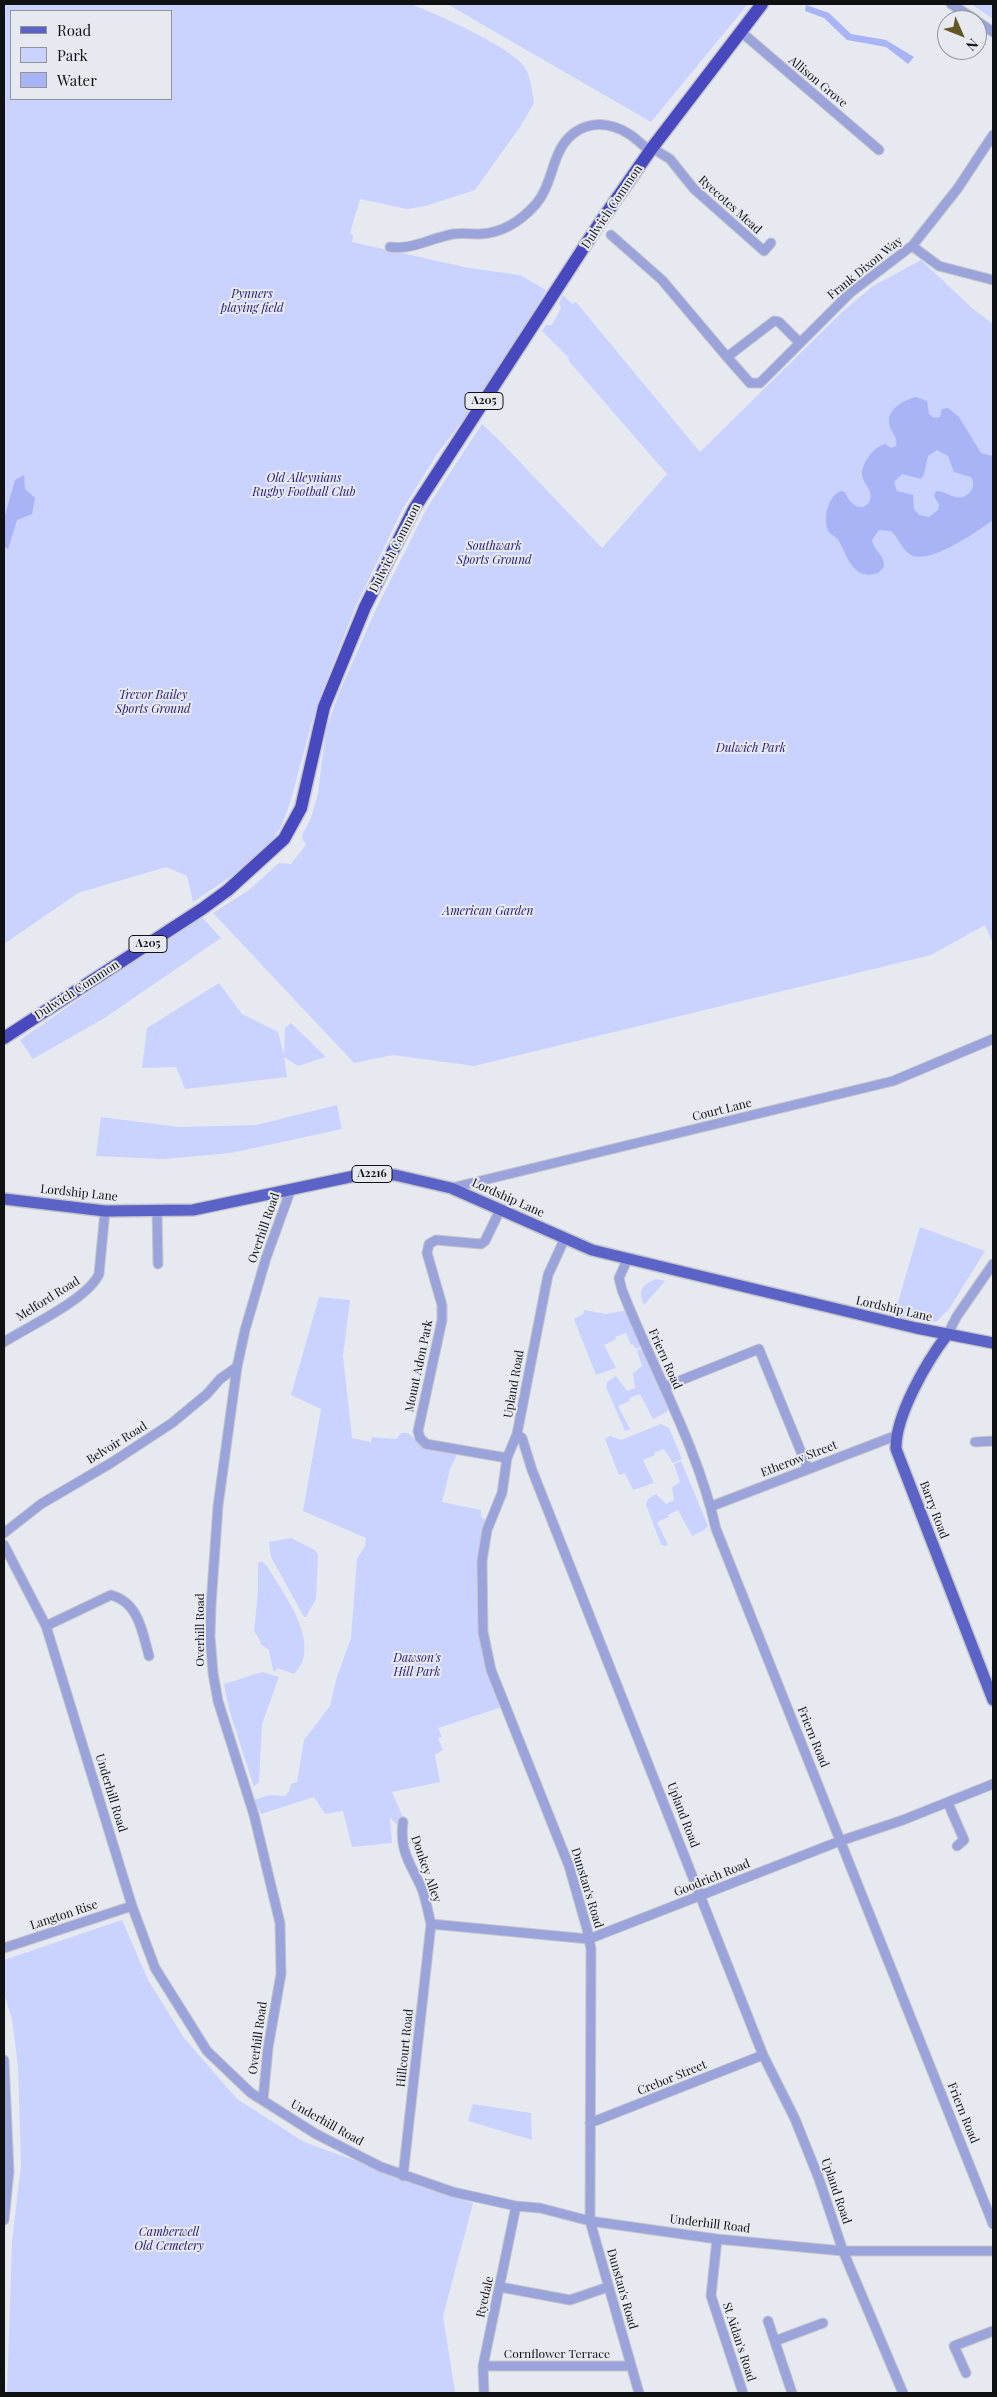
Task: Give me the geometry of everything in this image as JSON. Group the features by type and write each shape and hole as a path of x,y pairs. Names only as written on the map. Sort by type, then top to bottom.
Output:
{"highway":[{"name":"Dulwich Common","path":"4,1038 202,909 243,877 284,839 301,808 324,707 365,607 414,509 582,250 651,150 762,4"}],"main road":[{"name":"Lordship Lane","path":"4,1199 105,1211 193,1210 368,1174 395,1175 452,1188 592,1250 947,1335 993,1343"},
{"path":"895,1436 900,1420 936,1348 947,1335"},
{"name":"Barry Road","path":"895,1436 896,1449 911,1492 993,1700"}],"street":[{"name":"Allison Grove","path":"740,31 879,150"},
{"path":"390,247 403,249 453,234 487,233 508,226 522,218 543,194 563,142 572,133 587,126 611,126 629,134 651,150"},
{"name":"Frank Dixon Way","path":"611,236 662,280 744,378 757,384 850,293 912,246 958,188 993,135"},
{"name":"Ryecotes Mead","path":"651,150 670,159 694,190 764,251 771,243"},
{"path":"912,246 940,266 993,280"},
{"path":"727,357 774,321 779,322 800,343"},
{"name":"Court Lane","path":"452,1188 893,1081 993,1039"},
{"name":"Overhill Road","path":"263,2100 268,2048 281,1974 280,1922 254,1815 218,1700 213,1673 210,1636 218,1506 237,1367 248,1321 291,1189"},
{"name":"Mount Adon Park","path":"500,1210 485,1241 481,1244 436,1240 429,1244 427,1252 442,1306 442,1320 418,1431 420,1438 426,1444 507,1458"},
{"name":"Melford Road","path":"4,1342 78,1297 95,1282 99,1274 105,1211"},
{"path":"157,1211 158,1264"},
{"name":"Upland Road","path":"564,1238 548,1275 517,1434 522,1438 532,1470 763,2055 796,2118 819,2179 842,2250 904,2393"},
{"name":"Friern Road","path":"628,1258 620,1278 622,1290 680,1423 712,1506 716,1529 840,1841 860,1886 993,2224"},
{"path":"947,1335 957,1316 989,1277 993,1264"},
{"path":"664,1387 759,1349 808,1469"},
{"name":"Belvoir Road","path":"4,1533 41,1504 111,1463 172,1423 207,1394 220,1379 237,1367"},
{"name":"Dunstan's Road","path":"517,1434 507,1458 502,1493 487,1530 482,1561 483,1632 491,1670 568,1866 589,1939 590,2221 639,2393"},
{"name":"Etherow Street","path":"712,1506 895,1436"},
{"path":"975,1442 993,1441"},
{"name":"Underhill Road","path":"4,1544 46,1626 132,1906 156,1968 207,2050 251,2093 316,2134 403,2176 454,2192 516,2206 540,2208 590,2221 717,2239 842,2250 993,2251"},
{"path":"46,1626 111,1595 121,1598 131,1607 140,1622 148,1656"},
{"name":"Goodrich Road","path":"431,1924 589,1939 840,1841 904,1820 993,1784"},
{"path":"948,1803 964,1840 957,1846"},
{"name":"Donkey Alley","path":"403,1822 401,1839 410,1867 422,1890 431,1924"},
{"name":"Langton Rise","path":"4,1948 132,1906"},
{"name":"Hillcourt Road","path":"403,2176 431,1924"},
{"name":"Crebor Street","path":"590,2123 763,2055"},
{"path":"4,2060 6,2172 4,2220"},
{"name":"Ryedale","path":"484,2393 483,2366 516,2206"},
{"name":"St Aidan's Road","path":"717,2239 711,2296 743,2393"},
{"path":"500,2287 570,2300 608,2287"},
{"path":"768,2321 792,2393"},
{"path":"775,2341 823,2323"},
{"path":"966,2373 954,2346 993,2331"},
{"name":"Cornflower Terrace","path":"483,2366 631,2366"}],"green space":[{"path":"4,4 411,4 471,31 516,58 524,66 530,79 534,103 520,127 475,190 425,206 407,209 360,199 350,233 353,236 352,242 469,268 520,275 546,290 516,343 475,404 437,454 402,510 355,608 316,707 290,803 281,827 273,839 251,863 193,902 187,876 166,867 78,893 4,944"},
{"path":"447,4 748,4 651,122"},
{"path":"971,4 993,4 993,19 987,15 987,10 980,10"},
{"name":"Dulwich Park","path":"921,260 972,308 993,324 993,944 985,925 931,955 474,1066 393,1055 354,1063 213,913 249,890 279,863 291,864 306,845 302,838 303,833 311,818 318,793 326,730 339,693 376,609 427,508 482,424 602,548 667,474 568,360 569,358 542,331 546,325 552,325 561,308 559,303 563,295 572,304 576,302 700,452 842,312 873,286"},
{"path":"200,915 221,938 106,1017 33,1059 20,1040"},
{"path":"219,983 242,1014 278,1032 284,1055 285,1028 291,1023 326,1057 298,1066 284,1057 287,1077 185,1089 176,1067 142,1068 147,1028"},
{"path":"337,1105 342,1129 231,1153 164,1159 96,1156 101,1117 179,1127 256,1125"},
{"path":"920,1227 985,1251 949,1309 936,1322 894,1316"},
{"path":"656,1279 665,1281 644,1305 641,1296 642,1289"},
{"name":"Dawson's Hill Park","path":"319,1297 350,1300 343,1356 352,1438 371,1442 372,1437 396,1439 401,1433 408,1433 422,1446 459,1450 450,1469 442,1502 481,1510 481,1517 489,1522 484,1561 486,1630 502,1707 438,1728 442,1737 438,1738 443,1750 435,1755 440,1782 392,1792 405,1822 397,1825 390,1817 392,1843 352,1847 343,1811 325,1814 314,1797 261,1814 258,1808 256,1808 254,1800 269,1795 285,1796 289,1792 291,1784 297,1782 304,1740 330,1706 337,1677 351,1638 357,1559 365,1546 366,1538 303,1511 321,1409 291,1395"},
{"path":"584,1310 606,1314 627,1310 643,1346 636,1349 633,1344 631,1345 626,1333 615,1337 616,1339 604,1345 616,1368 596,1375 574,1319 583,1314"},
{"path":"643,1347 668,1409 667,1412 653,1419 640,1394 629,1398 630,1401 618,1406 630,1429 625,1431 606,1387 607,1382 616,1376 627,1391 635,1388 633,1373 642,1366 637,1351"},
{"path":"661,1424 669,1428 682,1459 673,1463 664,1449 654,1453 655,1455 643,1460 654,1483 633,1490 625,1473 619,1475 605,1439 610,1436 621,1440"},
{"path":"681,1461 708,1526 692,1536 678,1510 668,1515 669,1517 657,1522 668,1545 664,1546 661,1544 646,1505 648,1499 656,1494 666,1504 674,1500 672,1487 680,1482 674,1464"},
{"path":"291,1538 315,1550 318,1555 316,1599 306,1617 304,1617 271,1557 269,1542"},
{"path":"261,1561 267,1566 290,1604 303,1634 305,1649 302,1662 294,1674 277,1668 275,1672 273,1670 269,1650 260,1644 260,1640 254,1631 258,1593 258,1563"},
{"path":"262,1672 279,1677 262,1724 259,1782 254,1787 229,1709 224,1684"},
{"name":"Camberwell Old Cemetery","path":"122,1920 148,1980 184,2038 237,2099 304,2142 473,2203 443,2316 455,2393 7,2393 12,2242 21,2165 18,2066 12,2019 4,1993 4,1960"},
{"path":"473,2104 531,2113 532,2140 468,2121"}],"water":[{"path":"806,5 829,13 851,34 886,40 914,57 908,64 886,47 847,40 824,18 805,11"},
{"path":"916,397 927,401 929,414 934,418 940,417 942,409 948,408 959,417 981,453 993,456 993,520 976,532 941,551 919,557 908,553 891,531 879,530 872,540 883,559 884,567 878,573 863,574 853,567 839,541 829,532 826,515 836,493 841,491 845,492 849,500 858,507 869,503 871,495 862,474 866,460 873,452 885,444 891,448 896,446 896,439 890,427 890,416 896,407","holes":["937,450 948,456 954,472 971,477 972,488 966,496 962,497 936,491 934,496 939,504 938,510 929,517 919,515 914,509 913,495 897,491 894,482 902,474 921,479 928,456"]},
{"path":"24,475 25,489 35,498 32,514 17,520 8,549 4,547 4,519 15,480"}],"park label":[{"name":"Pynners playing field","path":"252,301"},
{"name":"Old Alleynians Rugby Football Club","path":"304,485"},
{"name":"Southwark Sports Ground","path":"494,553"},
{"name":"Trevor Bailey Sports Ground","path":"153,702"},
{"name":"American Garden","path":"488,911"}]}
